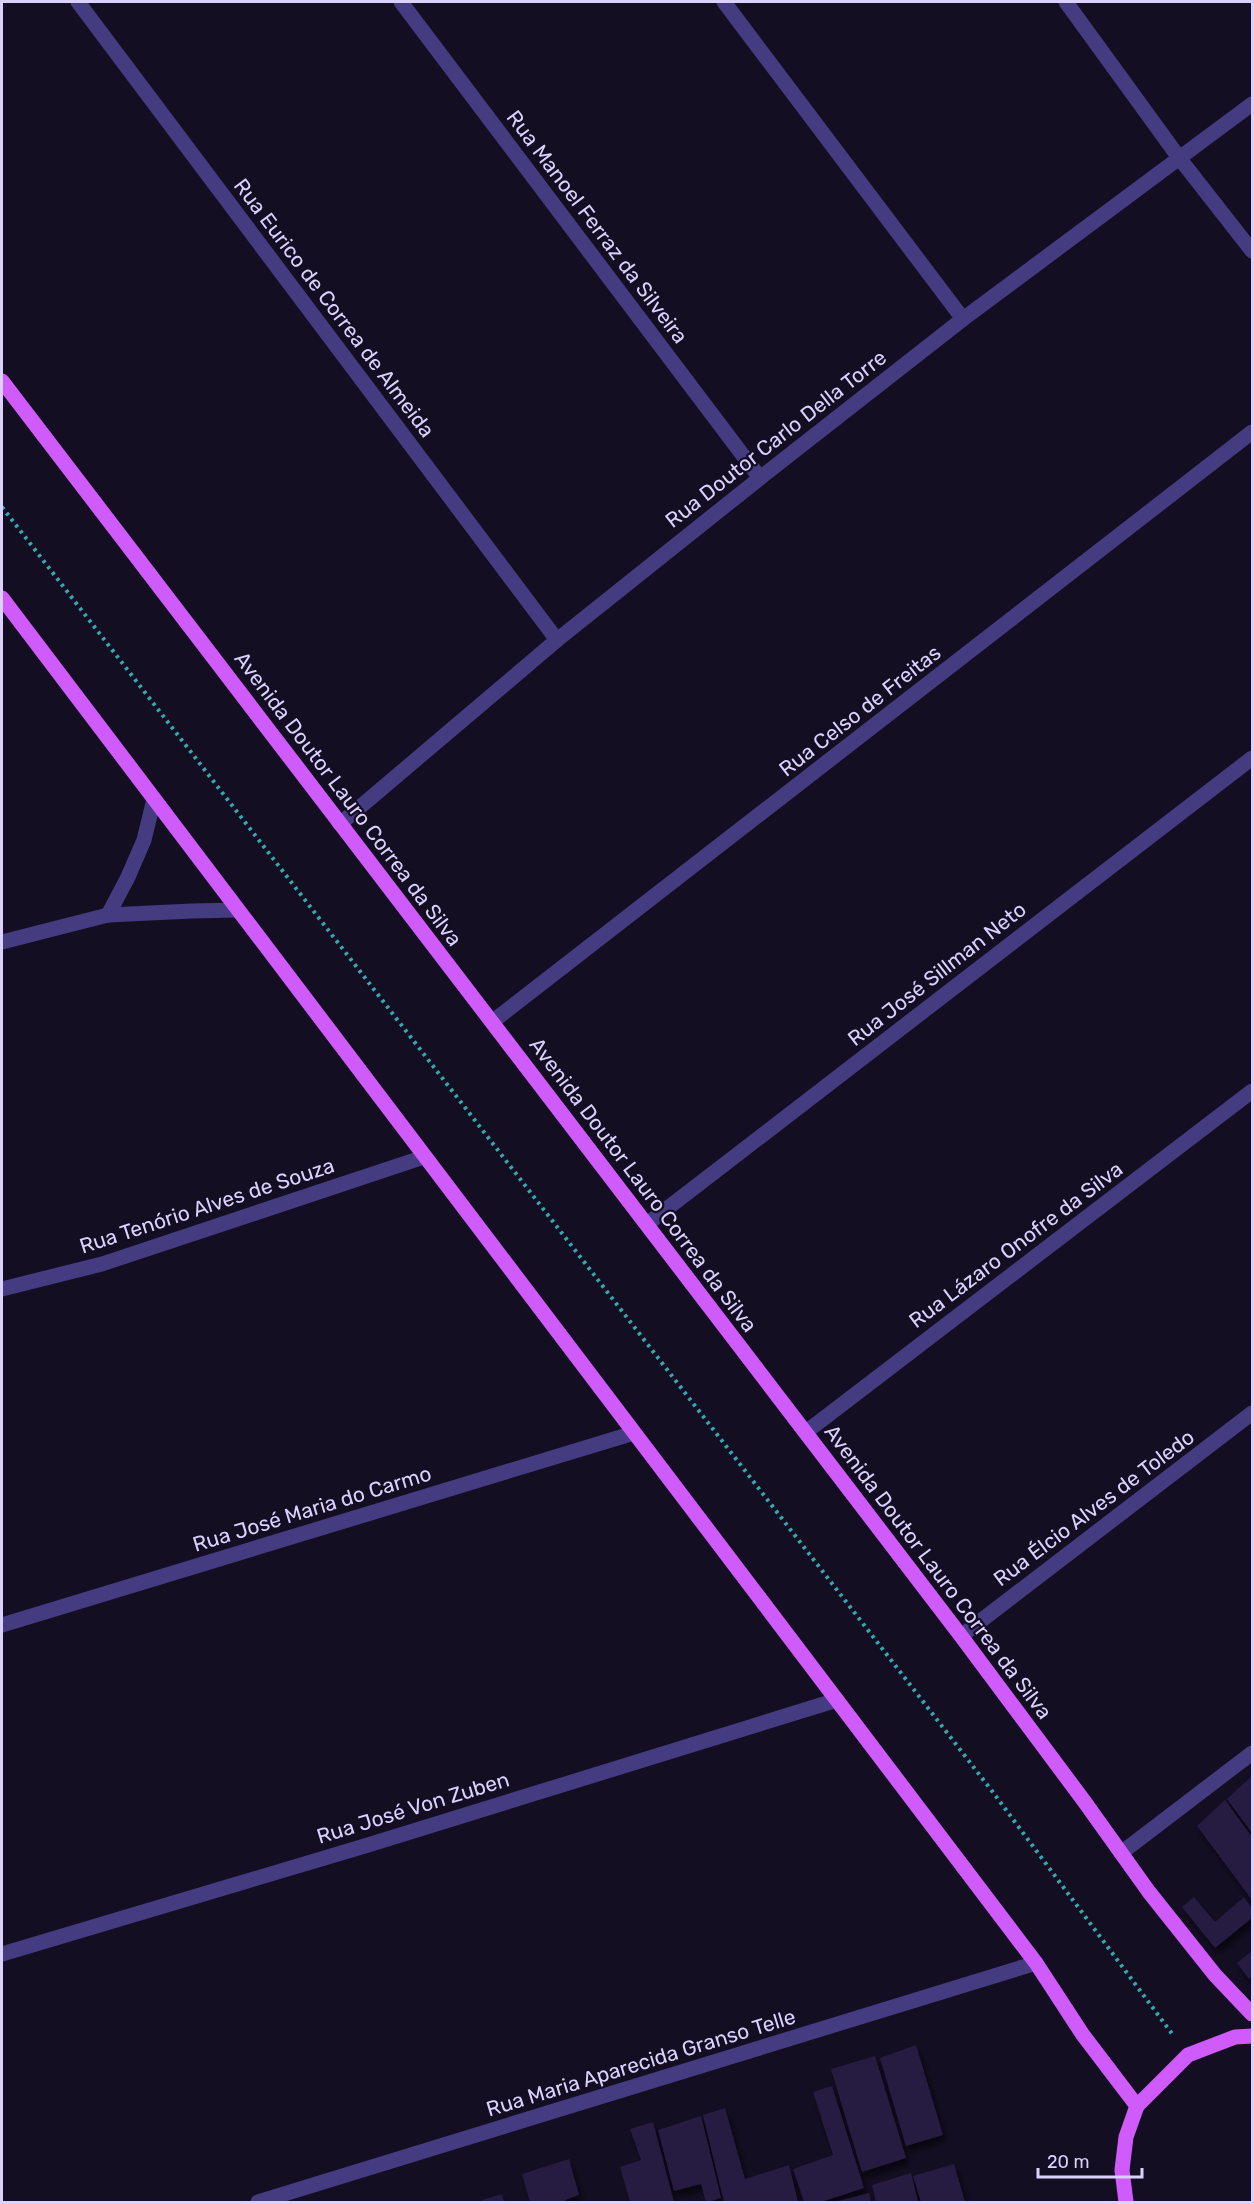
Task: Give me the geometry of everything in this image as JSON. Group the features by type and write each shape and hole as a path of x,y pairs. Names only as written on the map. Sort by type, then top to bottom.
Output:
{"main road":[{"name":"Avenida Doutor Lauro Correa da Silva","path":"2,381 961,1636 1182,1936 1252,2014"},
{"path":"2,598 1036,1963 1083,2035 1137,2106"},
{"path":"1126,2202 1123,2159 1126,2137 1137,2106 1188,2055 1235,2037 1252,2036"}],"street":[{"name":"Rua Eurico de Correa de Almeida","path":"78,2 556,640"},
{"name":"Rua Manoel Ferraz da Silveira","path":"401,2 760,478"},
{"path":"724,2 963,319"},
{"path":"1066,2 1180,159 1252,251"},
{"name":"Rua Doutor Carlo Della Torre","path":"340,824 556,640 760,478 963,319 1252,104"},
{"name":"Rua Celso de Freitas","path":"492,1022 1252,432"},
{"name":"Rua José Sillman Neto","path":"646,1224 1252,758"},
{"path":"108,915 144,840 154,799"},
{"path":"2,942 108,915 238,910"},
{"name":"Rua Lázaro Onofre da Silva","path":"806,1432 1252,1091"},
{"name":"Rua Tenório Alves de Souza","path":"2,1289 102,1264 424,1157"},
{"name":"Rua Élcio Alves de Toledo","path":"961,1636 1252,1413"},
{"name":"Rua José Maria do Carmo","path":"2,1625 634,1433"},
{"name":"Rua José Von Zuben","path":"2,1954 368,1845 837,1700"},
{"path":"1121,1853 1252,1753"},
{"name":"Rua Maria Aparecida Granso Telle","path":"258,2202 1036,1963"}],"path":[{"path":"2,507 978,1773 1188,2055"}],"building":[{"path":"1252,1776 1252,1833 1227,1799"},
{"path":"1225,1800 1252,1837 1252,1900 1197,1826"},
{"path":"1194,1897 1215,1922 1244,1897 1252,1908 1252,1918 1215,1948 1182,1907"},
{"path":"1252,1951 1252,1976 1249,1979 1237,1963"},
{"path":"916,2045 943,2135 906,2146 880,2058"},
{"path":"875,2056 906,2158 862,2172 831,2069"},
{"path":"832,2086 864,2188 821,2202 804,2202 793,2169 833,2155 813,2092"},
{"path":"725,2108 745,2179 789,2165 798,2202 724,2202 703,2115"},
{"path":"701,2116 721,2198 708,2202 706,2202 701,2184 674,2191 658,2130"},
{"path":"653,2122 674,2202 630,2202 620,2167 641,2160 630,2129"},
{"path":"569,2159 579,2195 565,2200 566,2202 530,2202 522,2174"},
{"path":"954,2164 965,2202 921,2202 913,2176"},
{"path":"911,2173 918,2202 876,2202 872,2185"},
{"path":"869,2193 871,2202 835,2202"},
{"path":"502,2194 504,2202 482,2202 482,2200"}]}
